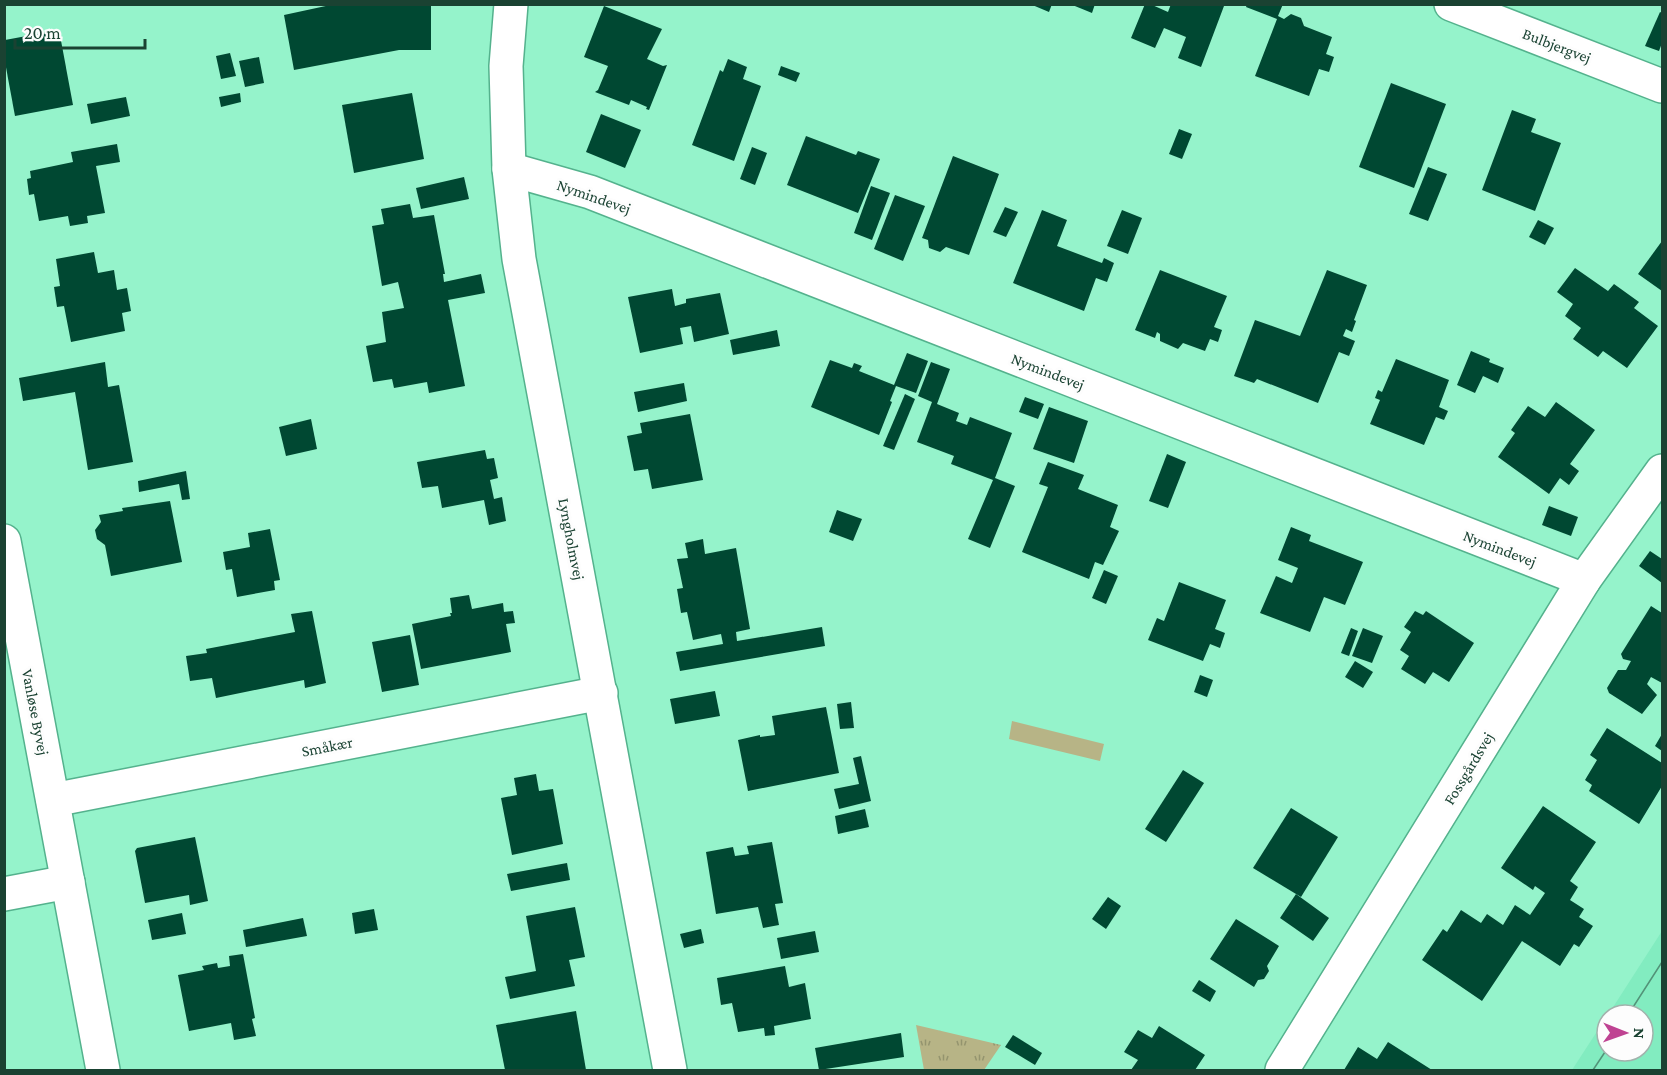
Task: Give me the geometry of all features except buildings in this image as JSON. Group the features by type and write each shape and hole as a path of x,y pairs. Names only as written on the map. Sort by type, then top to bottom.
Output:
{"street":[{"name":"Lyngholmvej","path":"511,4 506,66 509,169 519,259 670,1071"},
{"name":"Bulbjergvej","path":"1451,4 1662,86"},
{"name":"Nymindevej","path":"509,169 590,192 1584,580"},
{"name":"Fossgårdsvej","path":"1282,1071 1584,580 1662,471"},
{"name":"Vanløse Byvej","path":"4,541 103,1071"},
{"name":"Småkær","path":"53,800 601,693"},
{"path":"4,894 68,882"}],"shaded area":[{"path":"1662,931 1662,1070 1572,1070 1595,1035 1595,1063 1655,1063 1655,1003 1616,1003"}],"green space":[{"path":"1012,721 1104,744 1100,761 1009,739"},
{"path":"916,1025 1001,1045 984,1070 924,1070"}],"tram line":[{"path":"1636,1003 1662,962"},
{"path":"1593,1070 1598,1063"}]}
